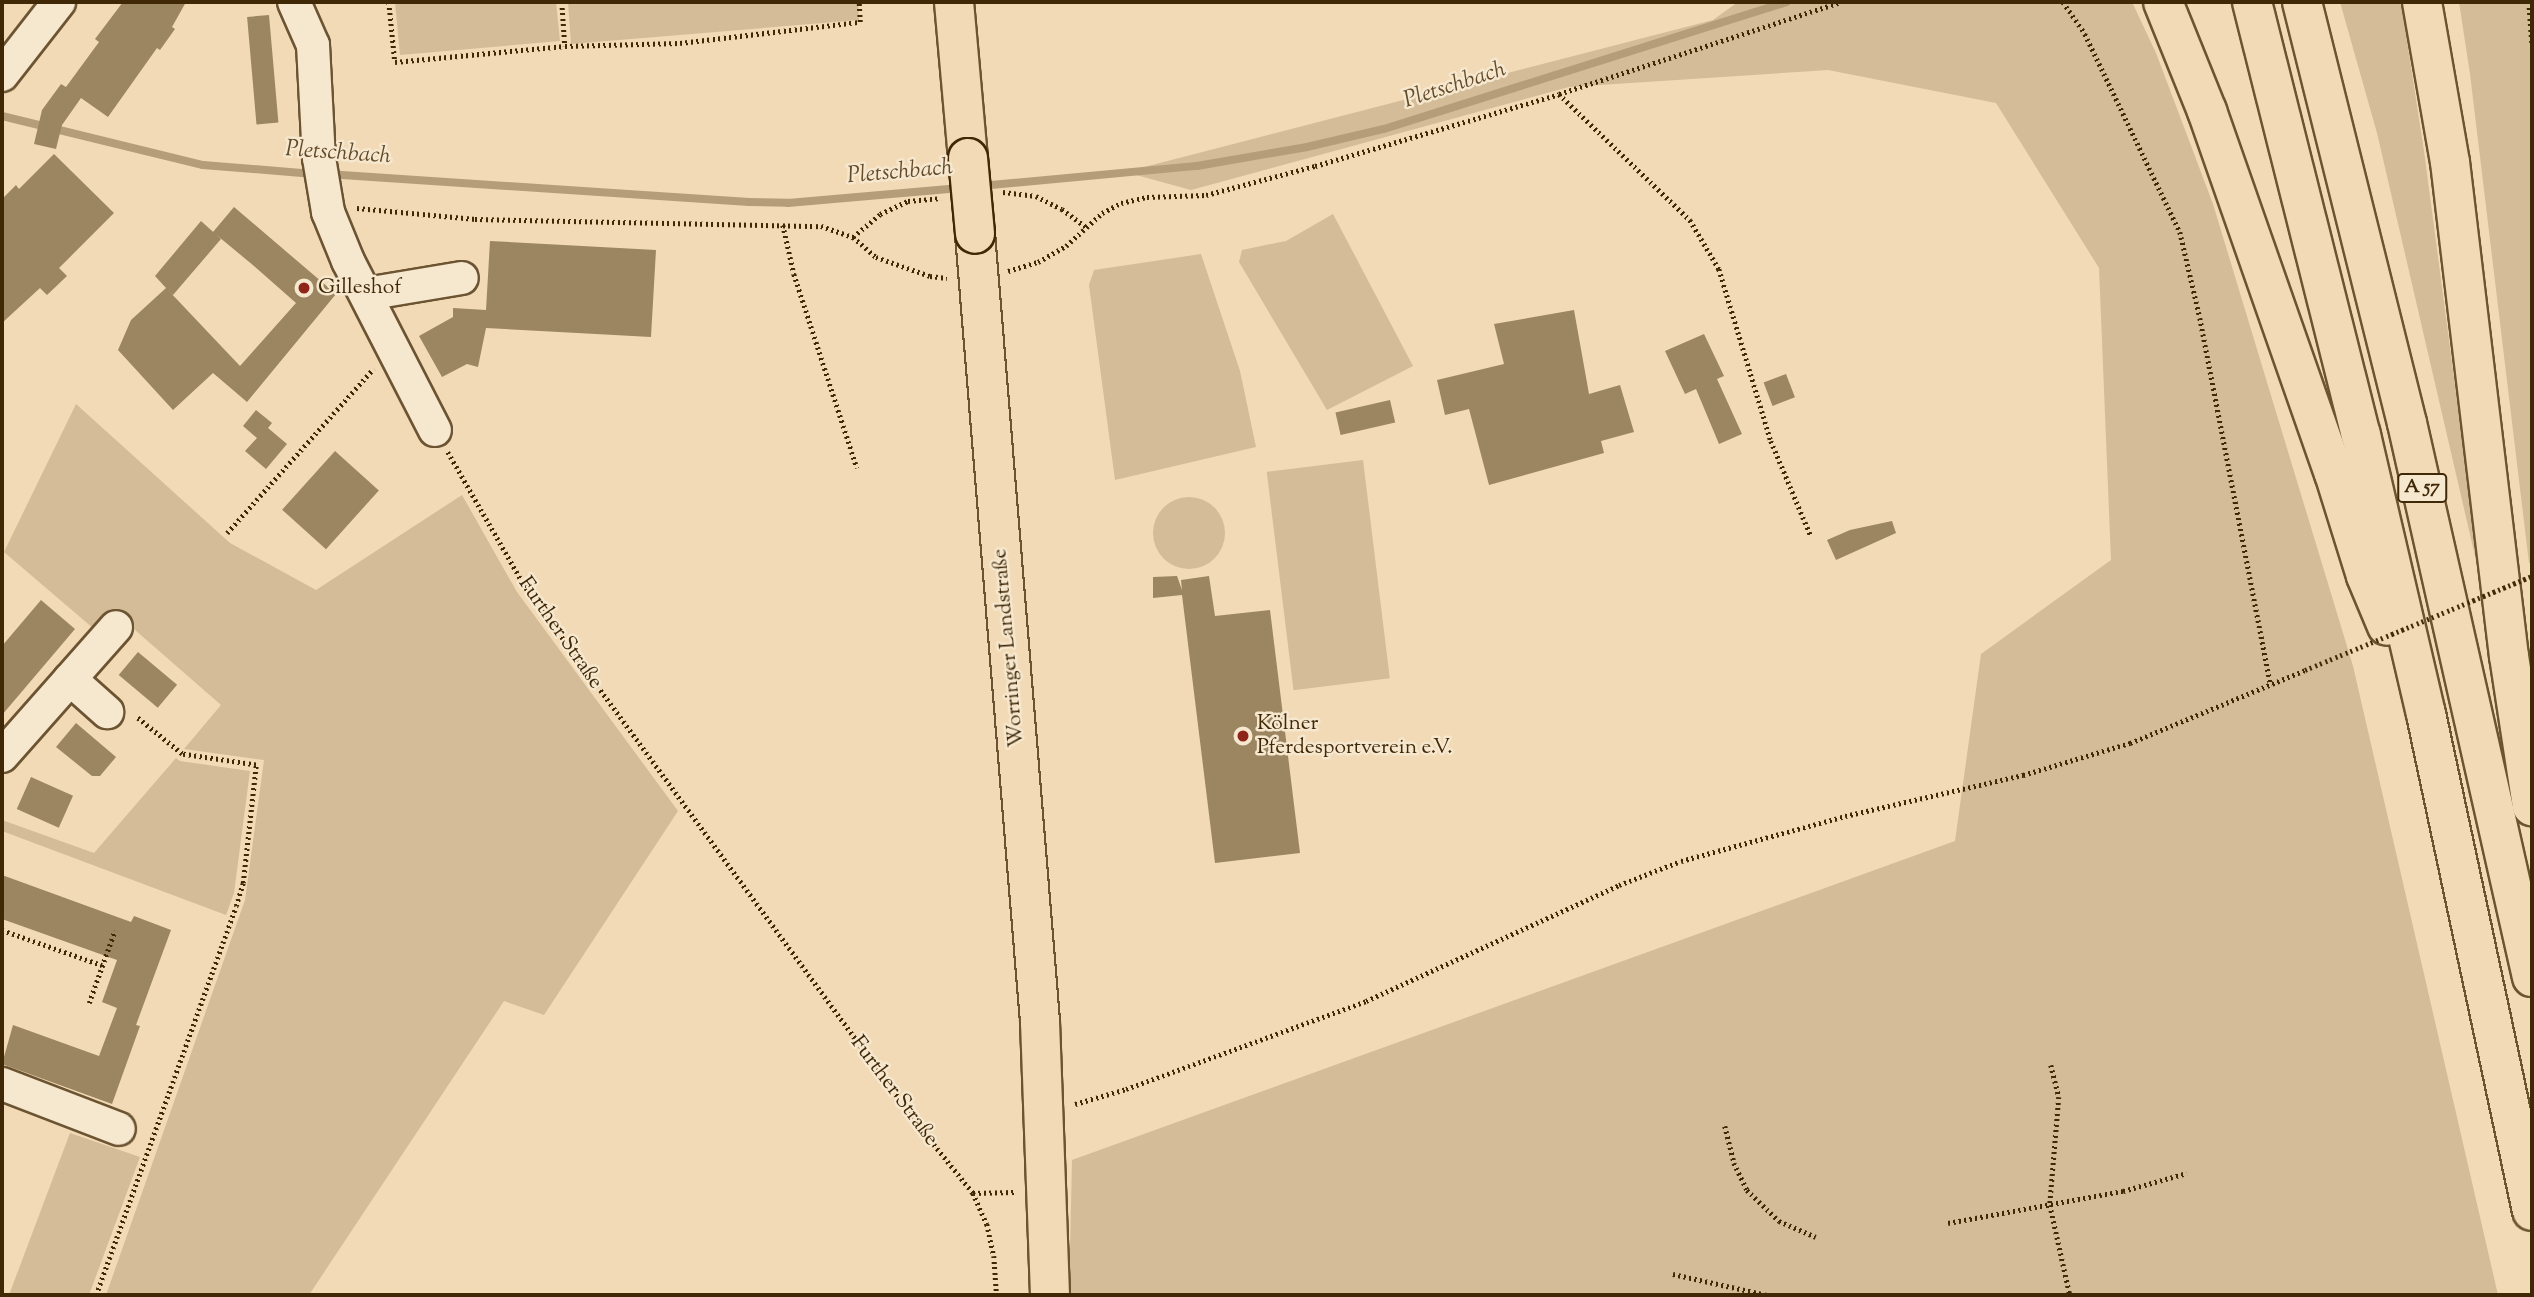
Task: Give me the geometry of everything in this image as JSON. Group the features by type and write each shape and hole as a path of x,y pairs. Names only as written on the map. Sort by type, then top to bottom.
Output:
{"main road":[{"name":"Worringer Landstraße","path":"954,2 979,276 1046,1113 1050,1295"},
{"path":"2163,2 2207,111 2334,474 2366,576 2426,714"},
{"name":"A 57","path":"2252,2 2361,435 2426,714 2532,1211"},
{"name":"A 57","path":"2302,2 2410,437 2532,977"},
{"path":"2422,2 2450,162 2509,656 2532,806"}],"street":[{"path":"2,75 59,2"},
{"path":"294,2 313,45 319,158 326,201 366,294 435,430"},
{"path":"366,294 462,278"},
{"path":"2,756 116,626"},
{"path":"70,679 107,712"},
{"path":"2,1084 119,1129"}],"path":[{"path":"388,2 395,61 565,46 680,43 860,22 859,2"},
{"path":"562,2 565,46"},
{"path":"326,201 361,208 475,219 821,226 853,237 876,257 930,276 979,276 1038,262 1066,246 1102,213 1121,203 1147,197 1206,195 1559,94 1840,2"},
{"path":"2063,2 2085,34 2180,232 2200,318 2272,685"},
{"path":"2529,2 2532,43"},
{"path":"1559,94 1690,220 1719,269 1771,441 1811,536"},
{"path":"999,192 1036,196 1062,209 1087,228"},
{"path":"853,237 880,214 908,201 941,198"},
{"path":"783,225 794,274 858,468"},
{"path":"226,533 393,346"},
{"name":"Further Straße","path":"435,430 526,588 864,1051 973,1193 987,1224 994,1256 997,1295"},
{"path":"1046,1113 1126,1089 1366,1001 1619,885 1681,862 1846,816 2023,775 2130,743 2532,576"},
{"path":"96,1295 240,894 256,765 182,754 127,709 107,712"},
{"path":"2,930 102,965"},
{"path":"89,1003 115,930"},
{"path":"2051,1065 2059,1097 2050,1205 2070,1295"},
{"path":"1725,1126 1734,1163 1747,1190 1779,1222 1816,1237"},
{"path":"1948,1223 2123,1191 2187,1173"},
{"path":"973,1193 1022,1192"},
{"path":"1672,1274 1767,1295"}],"shaded area":[{"path":"395,2 556,2 560,41 400,55"},
{"path":"568,2 858,2 859,20 571,44"},
{"path":"1738,2 2132,2 2156,53 2213,204 2353,666 2498,1295 1069,1295 1072,1160 1955,841 1981,654 2111,560 2099,268 1996,103 1828,70 1569,87 1191,190 1125,172 1713,20"},
{"path":"2340,2 2401,2 2424,151 2481,582 2377,133"},
{"path":"2459,2 2532,2 2532,562 2529,563 2470,74"},
{"path":"1333,214 1413,366 1327,410 1239,262 1242,250 1286,241"},
{"path":"1201,254 1240,371 1256,447 1115,480 1089,285 1094,270"},
{"path":"76,404 230,543 316,590 462,495 517,592 678,811 544,1015 504,1001 309,1295 106,1295 245,900 264,760 184,749 221,705 111,609 94,629 4,552"},
{"path":"1363,460 1390,678 1294,690 1267,472"},
{"path":"1189,497 1209,503 1219,513 1225,533 1219,553 1209,563 1189,569 1169,563 1159,553 1153,533 1159,513 1169,503"},
{"path":"176,758 180,761 250,771 234,893 226,915 2,831 2,820 94,853"},
{"path":"70,1133 140,1157 89,1295 9,1295"}],"building":[{"path":"123,2 186,2 172,27 175,29 160,50 157,48 108,117 81,98 62,125 56,149 34,144 42,110 61,84 66,87 99,42 95,39"},
{"path":"269,15 278,123 256,125 247,17"},
{"path":"54,154 114,213 59,268 67,276 47,295 40,288 2,323 2,199 16,185 19,189"},
{"path":"234,207 336,294 247,402 213,373 173,410 118,350 131,320 166,288 155,276 201,221 213,232","holes":["216,234 296,303 240,366 168,290 173,295 221,239"]},
{"path":"490,241 656,250 651,337 486,328 478,367 467,364 442,377 419,336 453,317 453,308 486,310"},
{"path":"1574,310 1589,394 1620,385 1634,432 1601,441 1604,453 1489,485 1469,409 1445,415 1437,380 1504,364 1494,324"},
{"path":"1704,334 1724,376 1717,379 1742,434 1719,444 1696,389 1685,394 1665,351"},
{"path":"1786,374 1795,397 1773,406 1764,383"},
{"path":"1390,400 1395,422 1341,435 1335,413"},
{"path":"256,410 272,423 268,428 287,444 266,469 245,451 257,438 243,426"},
{"path":"335,451 379,490 326,549 282,510"},
{"path":"1892,521 1896,533 1836,560 1827,540 1850,530"},
{"name":"Kölner Pferdesportverein e.V.","path":"1177,576 1182,590 1181,580 1209,576 1215,616 1270,610 1300,853 1215,863 1182,595 1153,598 1153,577"},
{"path":"41,600 75,629 2,715 2,646"},
{"path":"138,652 177,685 158,708 119,675"},
{"path":"76,723 116,757 100,776 92,776 56,747"},
{"path":"31,777 73,796 59,828 17,809"},
{"path":"2,875 131,922 134,916 171,930 136,1025 140,1026 112,1104 2,1064 13,1025 99,1056 117,1008 102,1002 117,960 2,919"}],"waterway":[{"name":"Pletschbach","path":"980,186 1197,166 1307,147 1384,129 1786,2"},
{"name":"Pletschbach","path":"2,116 203,165 314,174"},
{"name":"Pletschbach","path":"327,174 788,203 960,188"}],"place":[{"name":"Gilleshof","path":"304,288"},
{"name":"Kölner Pferdesportverein e.V.","path":"1243,736"}]}
